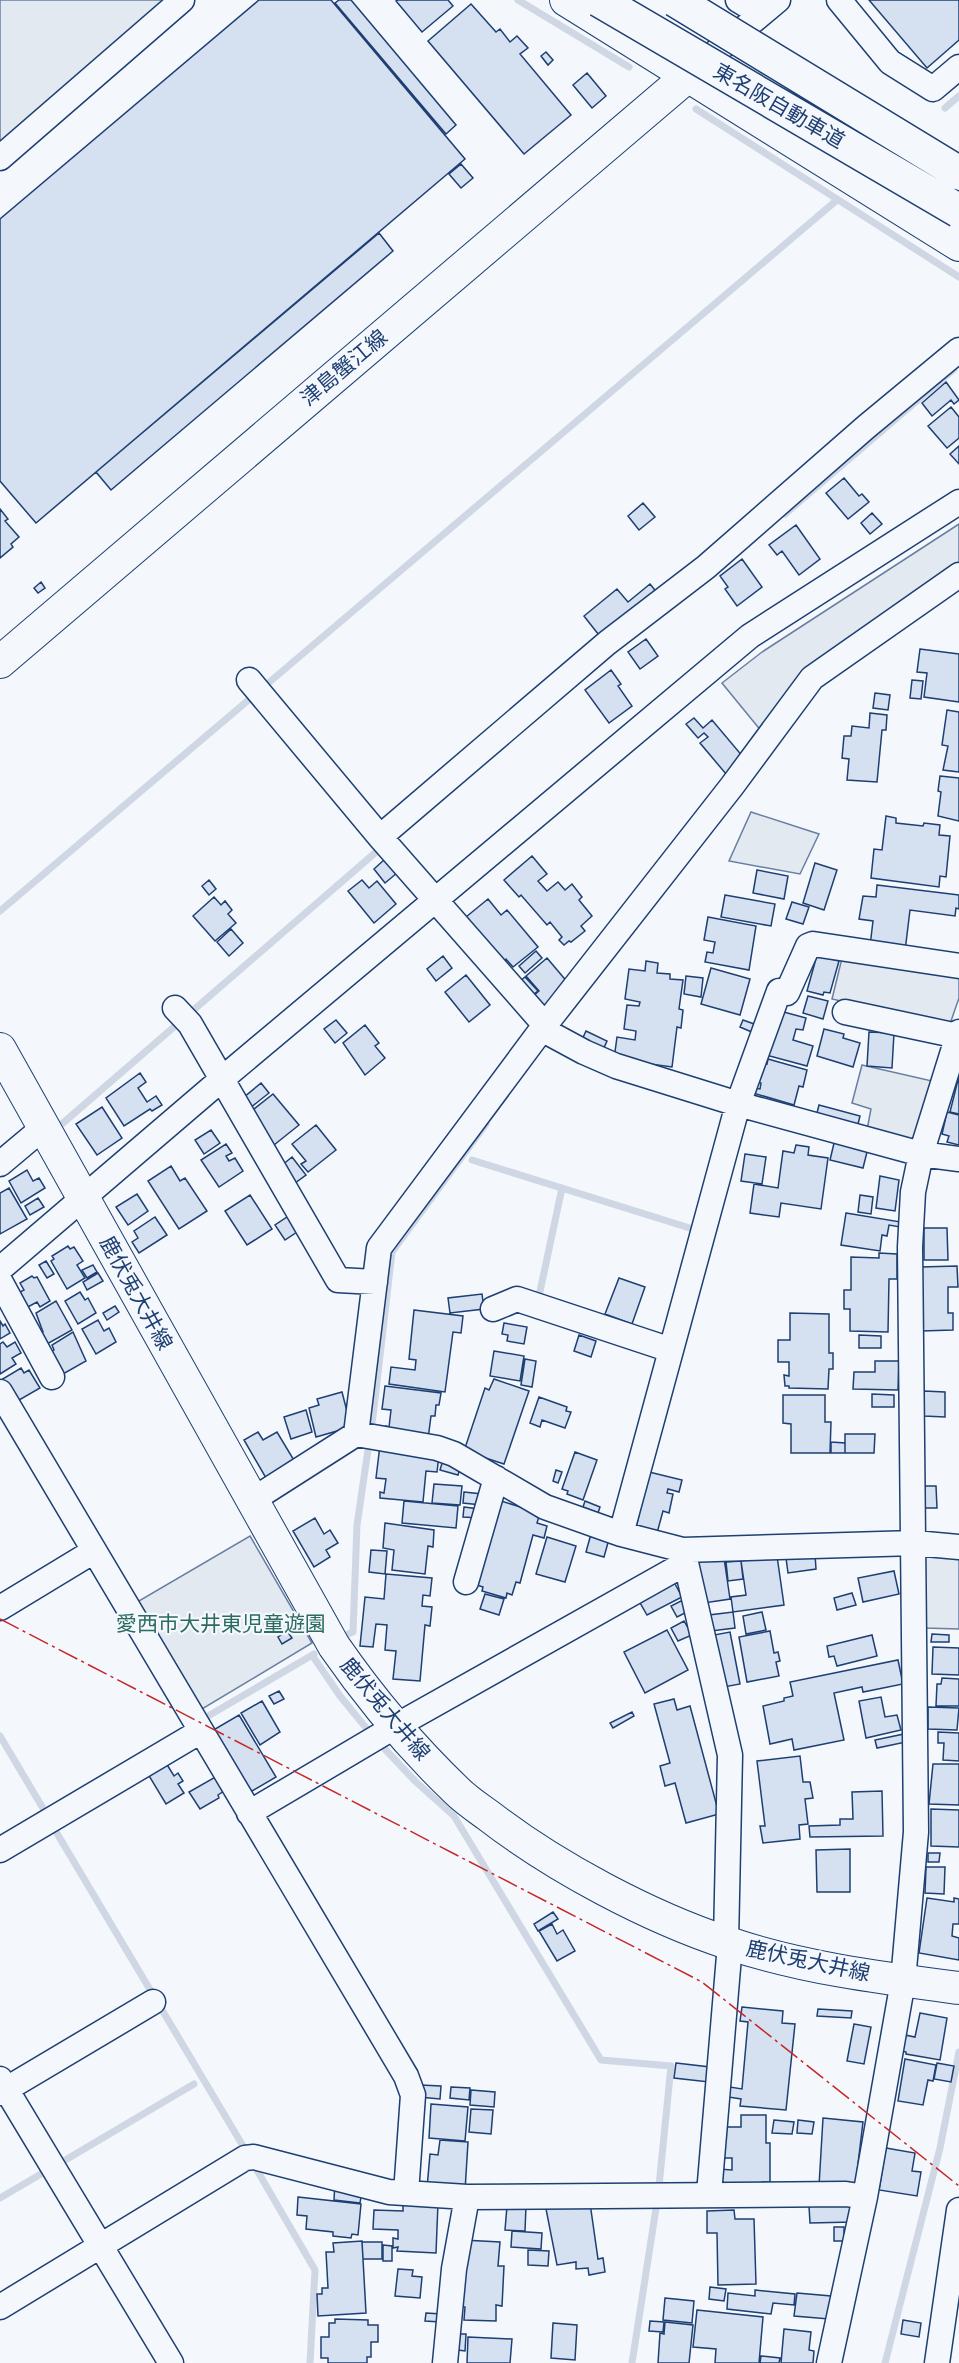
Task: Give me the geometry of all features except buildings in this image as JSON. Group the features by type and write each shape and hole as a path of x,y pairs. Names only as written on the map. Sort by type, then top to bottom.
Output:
{"highway":[{"name":"東名阪自動車道","path":"599,0 959,211"},
{"name":"東名阪自動車道","path":"675,0 959,173"}],"main road":[{"path":"566,0 959,245"},
{"name":"津島蟹江線","path":"0,662 689,75"},
{"name":"鹿伏兎大井線","path":"0,1049 333,1646 361,1685 396,1726 458,1792 554,1861 654,1912 728,1943 808,1964 903,1981 959,1988"}],"street":[{"path":"0,158 182,0"},
{"path":"738,0 766,5"},
{"path":"839,0 890,62 933,89 959,67"},
{"path":"689,75 766,5"},
{"path":"388,844 607,643 706,567 866,427 959,350"},
{"path":"0,1269 82,1197 750,636 959,502"},
{"path":"366,1436 379,1248 550,1032 812,678 959,574"},
{"path":"254,686 550,1032 616,1066 738,1104 921,1154 959,1159"},
{"path":"621,1534 738,1104 779,991 787,993 808,946 813,944 959,966"},
{"path":"829,2363 865,2197 903,1981 916,1832 915,1543 910,1247 913,1192 921,1154 958,1034 845,1012"},
{"path":"183,1016 338,1280 375,1282"},
{"path":"0,1164 44,1127"},
{"path":"0,1281 52,1377"},
{"path":"493,1309 517,1299 671,1350"},
{"path":"0,1392 406,2076 413,2096 406,2193"},
{"path":"251,1501 366,1436 437,1448 454,1454 545,1507 684,1556 915,1543 959,1548"},
{"path":"466,1582 496,1478"},
{"path":"0,1608 94,1551"},
{"path":"249,1813 684,1556"},
{"path":"684,1556 730,1755 728,1943 710,2194"},
{"path":"0,1850 201,1731"},
{"path":"153,2002 2,2087 171,2363"},
{"path":"0,2307 245,2158 264,2158 389,2192 466,2197 846,2194 865,2197"},
{"path":"445,2363 454,2269 466,2197"},
{"path":"937,2363 959,2210"}],"green space":[{"path":"0,0 166,0 0,142"},
{"path":"959,524 959,570 762,732 722,683 762,652"},
{"path":"751,812 819,834 800,874 729,861"},
{"path":"843,954 959,971 959,998 951,1021 944,1024 832,999"},
{"path":"862,1065 932,1081 913,1146 866,1135 871,1109 852,1103"},
{"name":"愛西市大井東児童遊園","path":"250,1536 312,1643 197,1712 132,1605"},
{"path":"928,1551 959,1555 959,1629 924,1628 922,1557"}],"waterway":[{"path":"518,0 629,67"},
{"path":"945,108 959,96"},
{"path":"696,109 959,277"},
{"path":"0,911 837,200"},
{"path":"785,514 954,369"},
{"path":"63,1123 383,846"},
{"path":"348,1634 353,1632 357,1525 373,1416 392,1252 486,1124"},
{"path":"472,1160 696,1230"},
{"path":"539,1296 562,1188"},
{"path":"203,1719 314,1654"},
{"path":"312,1655 340,1696 367,1729"},
{"path":"0,1736 47,1815"},
{"path":"383,1747 415,1781 454,1816 601,2060 671,2066 659,2186"},
{"path":"55,1830 246,2151"},
{"path":"885,2363 940,2148 959,2052"},
{"path":"62,2162 194,2084"},
{"path":"254,2165 315,2270 310,2363"},
{"path":"0,2198 46,2171"},
{"path":"632,2363 657,2202"}],"power":[{"path":"0,1619 702,1982 959,2186"}]}
